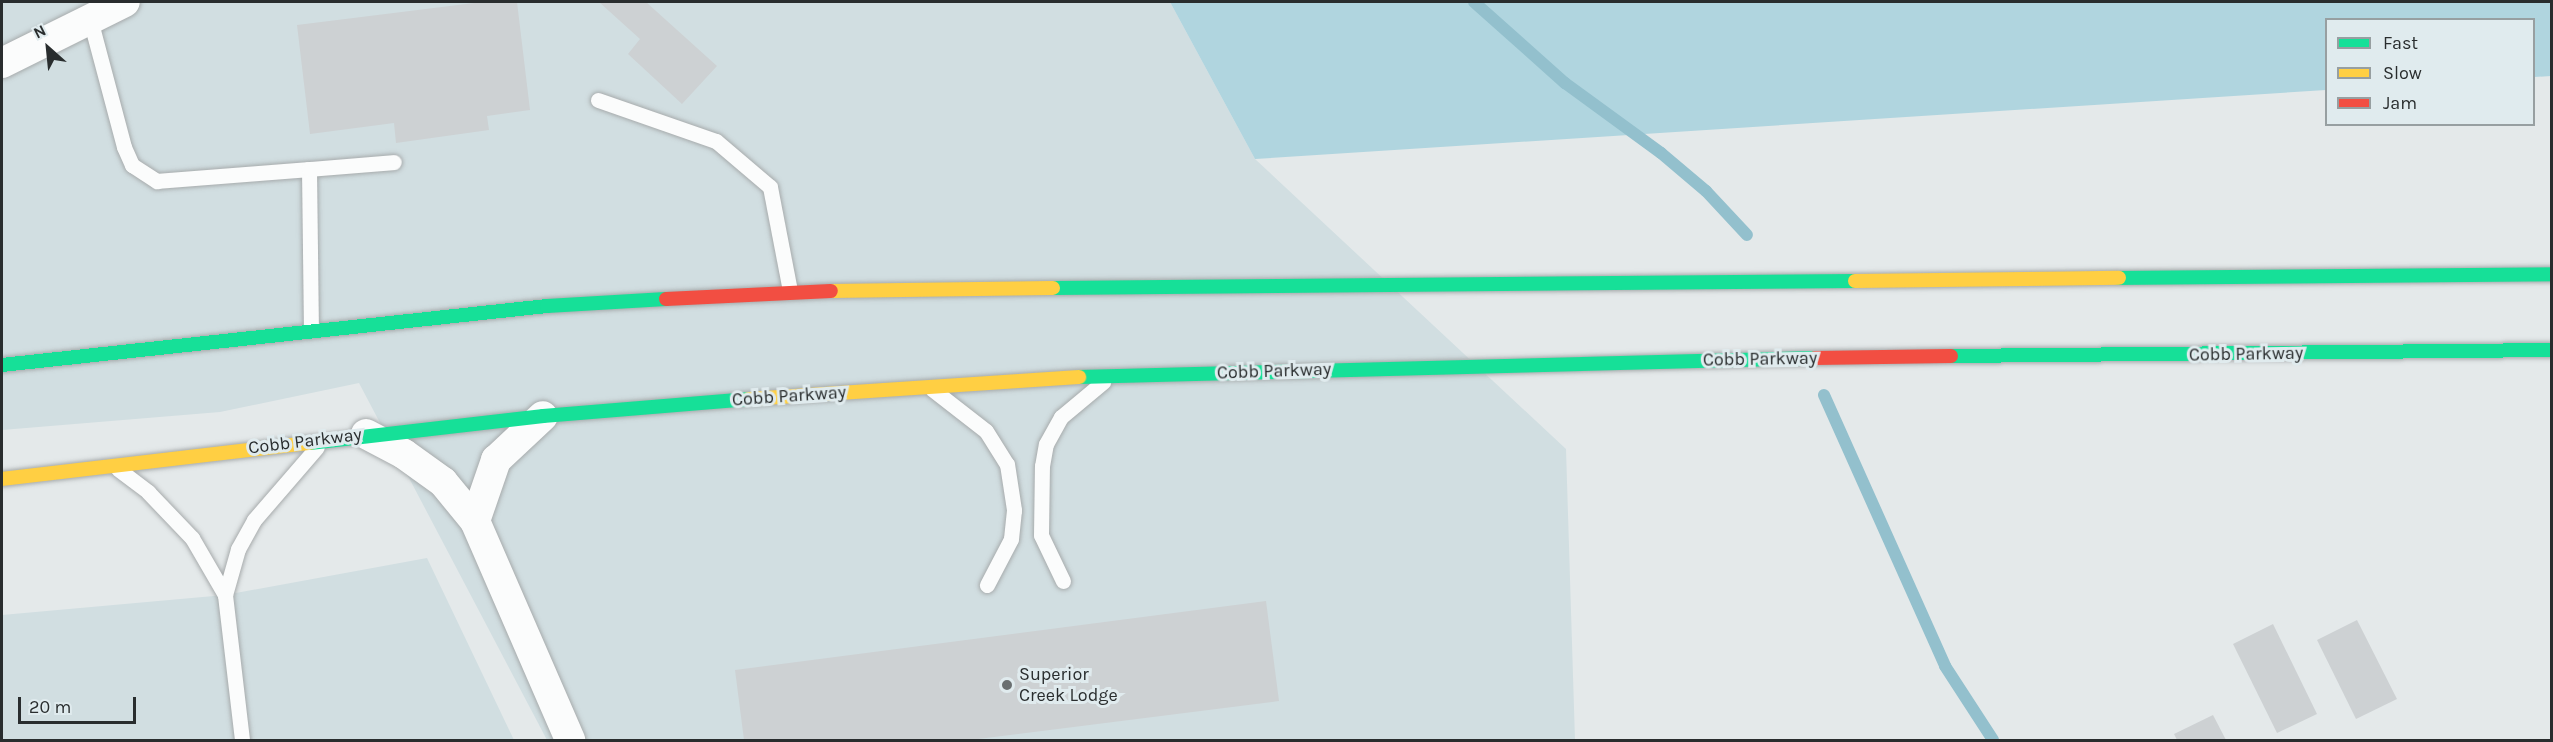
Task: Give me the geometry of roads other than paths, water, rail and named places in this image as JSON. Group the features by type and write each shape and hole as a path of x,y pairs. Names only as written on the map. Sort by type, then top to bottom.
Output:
{"main road":[{"path":"2,365 547,306 790,291 2552,274"},
{"name":"Cobb Parkway","path":"2,478 366,434 543,416 927,385 1113,375 1709,359 2552,350"}],"street":[{"path":"2,63 125,2"},
{"path":"475,521 496,460 543,416"},
{"path":"366,434 404,454 443,482 475,521 570,741"}],"lane":[{"path":"90,19 124,147 132,165 157,181 394,162"},
{"path":"598,100 717,141 770,187 790,291"},
{"path":"309,169 311,330"},
{"path":"1063,581 1041,535 1042,466 1046,444 1062,417 1081,397 1113,375"},
{"path":"927,385 986,431 1007,464 1014,510 1011,539 987,585"},
{"path":"243,740 225,595 238,549 254,520 325,439"},
{"path":"111,464 148,492 192,538 225,595"}],"waterway":[{"path":"1474,2 1565,83 1661,153 1706,191 1747,235"},
{"path":"1824,395 1945,666 1993,740"}],"place":[{"name":"Superior Creek Lodge","path":"1007,685"}]}
